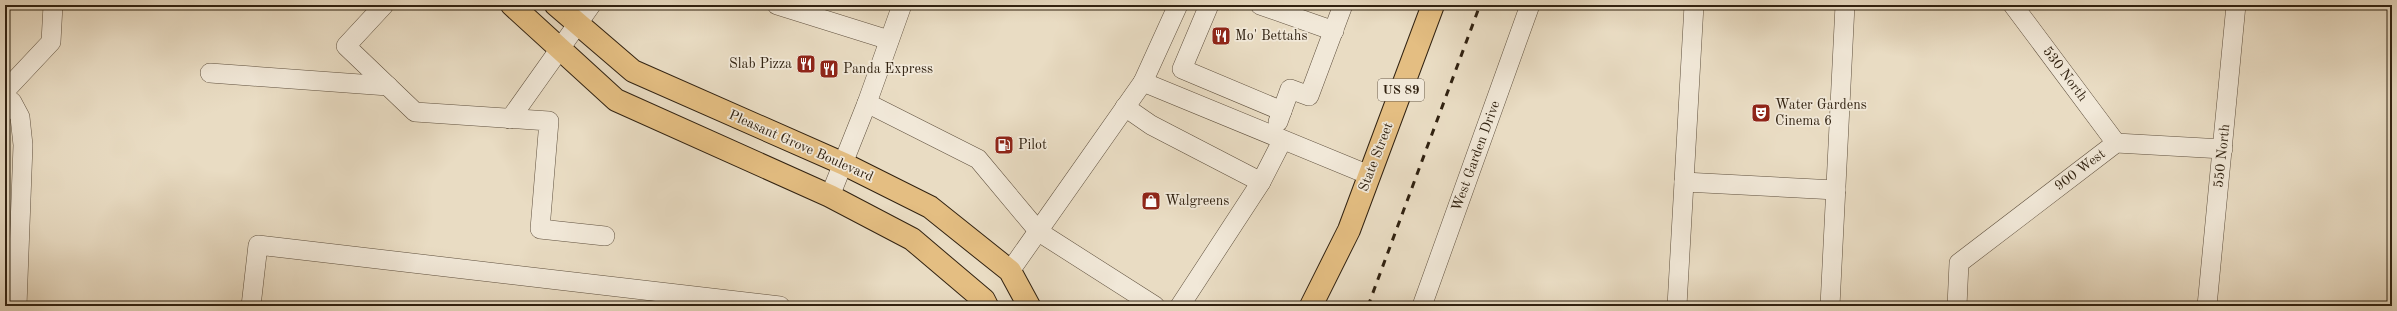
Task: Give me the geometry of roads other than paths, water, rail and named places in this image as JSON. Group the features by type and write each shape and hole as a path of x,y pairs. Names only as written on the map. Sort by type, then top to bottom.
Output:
{"main road":[{"path":"512,5 616,100 830,196 912,239 984,300 987,306"},
{"name":"Pleasant Grove Boulevard","path":"556,5 633,71 844,164 930,207 1010,271 1029,306"},
{"name":"State Street","path":"1311,306 1348,230 1433,5"}],"street":[{"path":"17,306 23,156 20,117 7,96 51,42 53,5"},
{"path":"384,5 346,46 415,112 549,122 540,229 604,236"},
{"path":"510,119 591,5"},
{"path":"777,5 889,40"},
{"path":"830,196 867,103 902,5"},
{"path":"1010,271 1143,82 1178,5"},
{"path":"1209,5 1182,69 1282,111"},
{"path":"1260,5 1334,31"},
{"path":"1180,306 1261,182 1277,139 1282,111 1290,89 1309,96 1343,5"},
{"name":"West Garden Drive","path":"1422,306 1530,5"},
{"path":"1677,306 1694,5"},
{"path":"1830,306 1845,5"},
{"name":"530 North","path":"2013,5 2116,143"},
{"name":"550 North","path":"2207,306 2236,5"},
{"path":"210,73 388,86"},
{"path":"1143,82 1277,139 1369,175"},
{"path":"867,103 978,159 1038,232 1155,306"},
{"path":"1126,107 1151,124 1261,182"},
{"name":"900 West","path":"1957,306 1960,263 2116,143 2223,149"},
{"path":"1684,182 1836,190"},
{"path":"251,306 258,245 780,306"}],"railway":[{"path":"1368,306 1480,5"}],"place":[{"name":"Mo' Bettahs","path":"1221,36"},
{"name":"Slab Pizza","path":"806,64"},
{"name":"Panda Express","path":"829,69"},
{"name":"Water Gardens Cinema 6","path":"1761,113"},
{"name":"Pilot","path":"1004,145"},
{"name":"Walgreens","path":"1151,201"}]}
